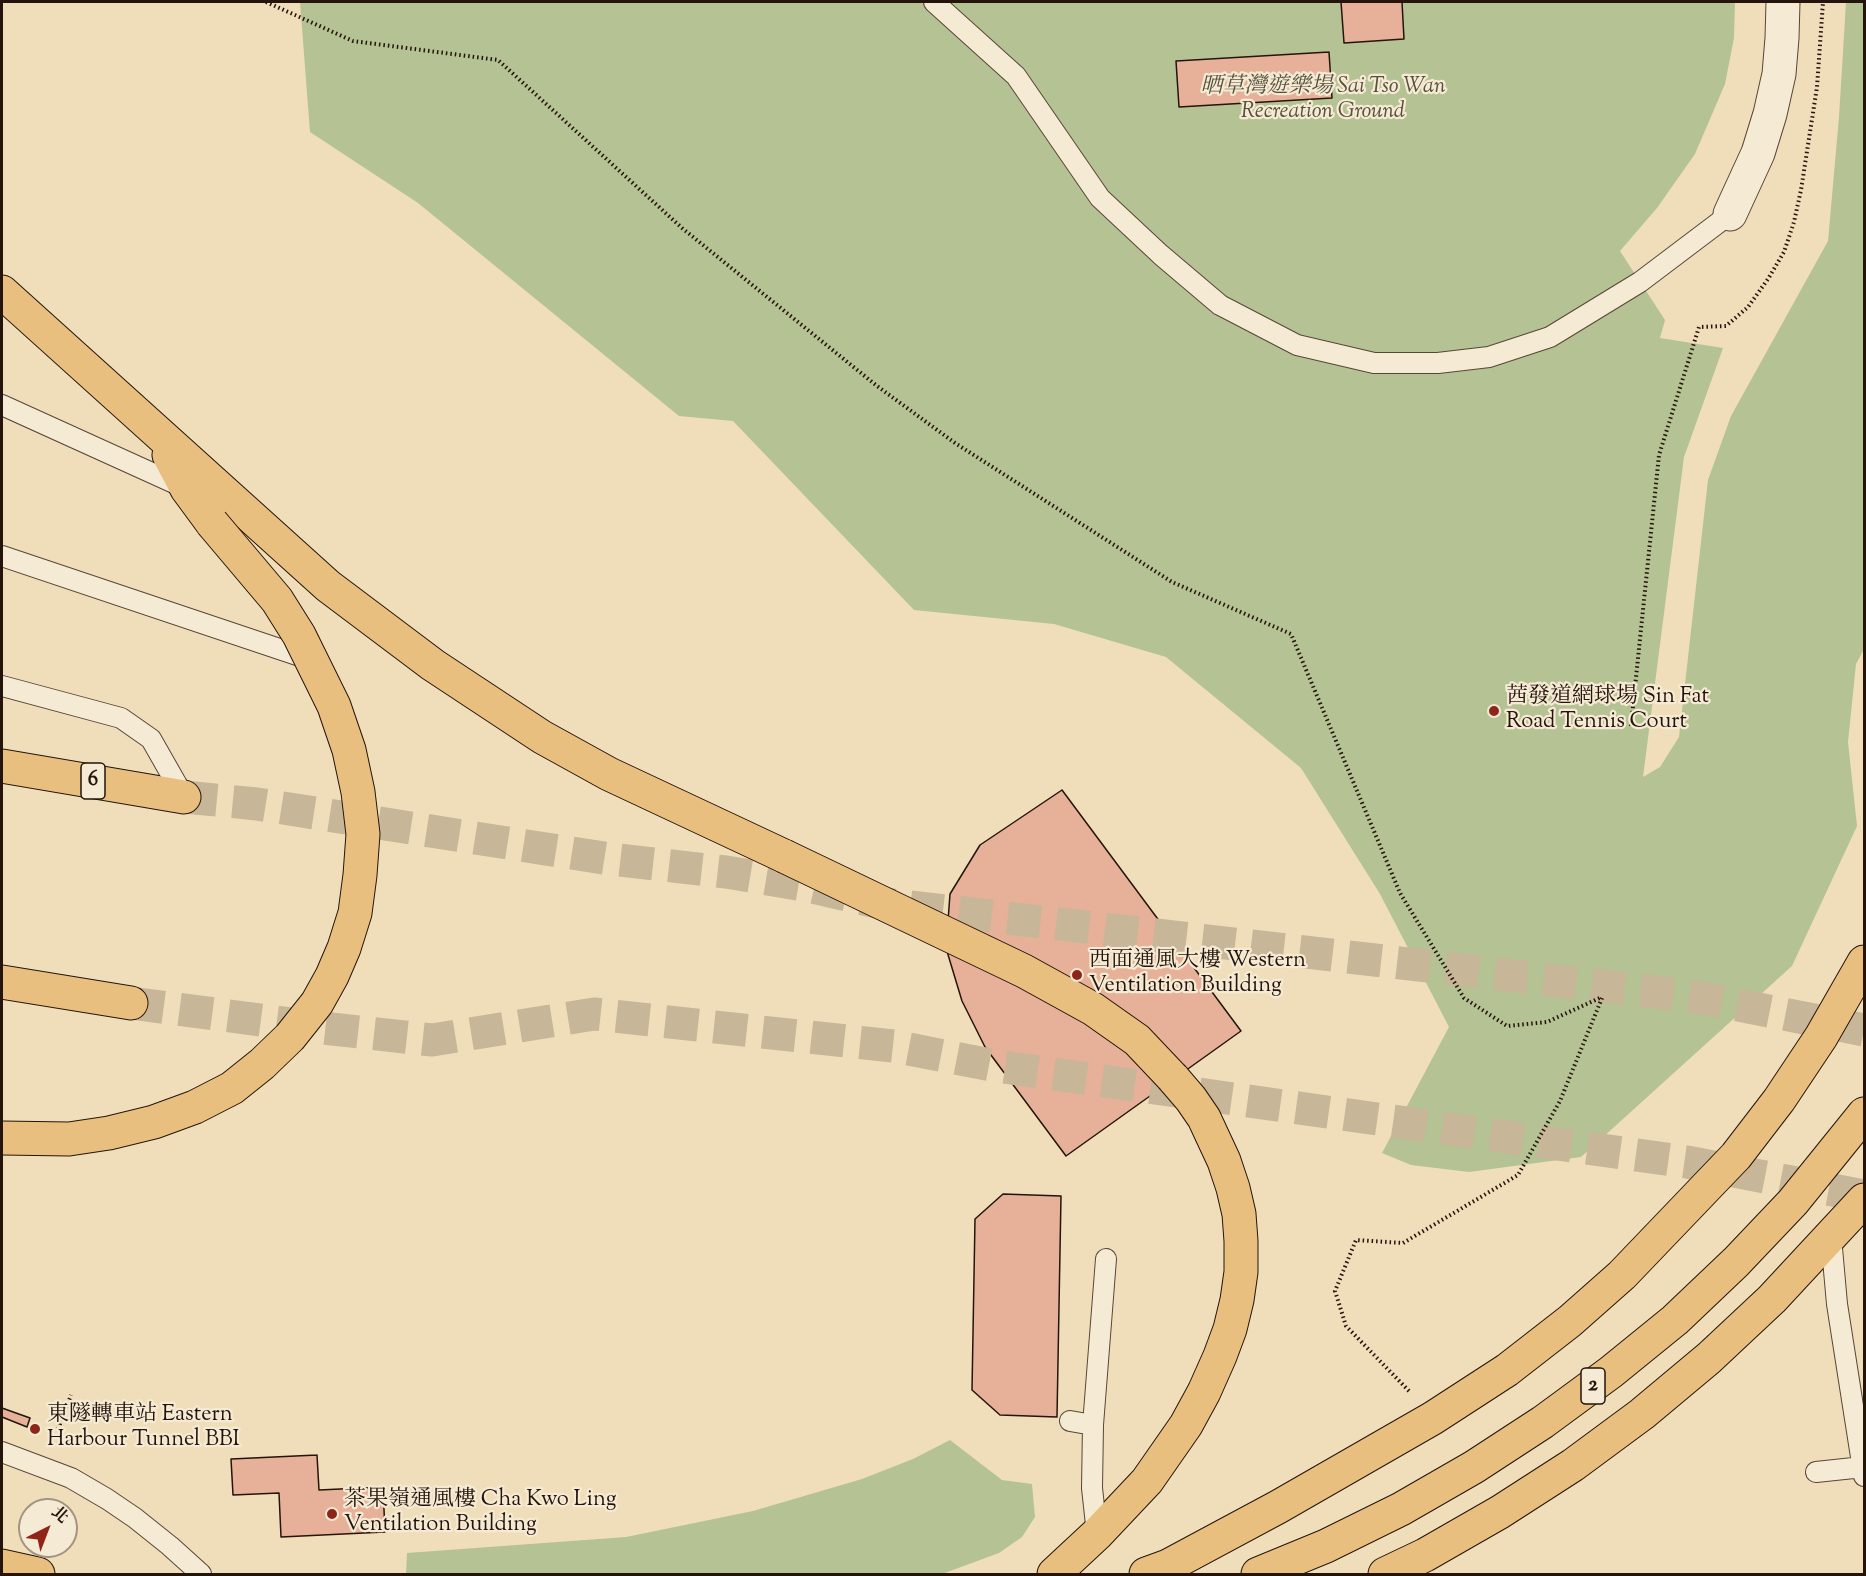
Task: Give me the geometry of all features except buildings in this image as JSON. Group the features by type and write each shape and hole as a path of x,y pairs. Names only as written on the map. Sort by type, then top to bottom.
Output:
{"highway":[{"path":"2,292 157,432 224,513 299,635 334,706 349,750 358,792 363,834 355,913 332,976 316,1003 290,1037 262,1064 232,1088 195,1107 154,1122 109,1133 69,1139 2,1138"},
{"path":"157,432 187,489 328,586 433,665 542,737 609,774 1049,984 1117,1024 1143,1046 1191,1099 1204,1118 1220,1151 1239,1214 1241,1272 1230,1329 1204,1392 1186,1425 1147,1481 1054,1575"},
{"name":"6","path":"2,766 184,797"},
{"path":"1146,1575 1168,1566 1278,1508 1433,1418 1507,1370 1570,1321 1622,1275 1736,1156 1779,1100 1821,1036 1864,962"},
{"path":"2,982 131,1003"},
{"name":"2","path":"1258,1575 1401,1509 1474,1467 1543,1422 1611,1372 1675,1320 1736,1262 1793,1202 1864,1114"},
{"name":"2","path":"1385,1575 1500,1512 1573,1465 1642,1414 1709,1358 1756,1314 1864,1200"},
{"path":"2,1566 38,1575"}],"street":[{"path":"1730,214 1758,153 1770,114 1779,74 1783,2"}],"lane":[{"path":"934,2 1016,76 1100,198 1161,255 1220,305 1297,345 1374,363 1438,363 1489,357 1550,337 1641,282 1730,214"},
{"path":"2,405 187,489"},
{"path":"2,556 322,663"},
{"path":"2,686 121,718 151,739 184,797"},
{"path":"1816,1472 1864,1471 1837,1304 1831,1237"},
{"path":"1097,1534 1092,1488 1093,1425 1106,1259"},
{"path":"1070,1421 1093,1425"},
{"path":"2,1452 71,1478 107,1499 144,1525 201,1575"}],"path":[{"path":"266,2 353,41 498,60 682,228 877,386 955,443 1172,582 1291,634 1400,893 1464,998 1507,1026 1547,1022 1602,997 1560,1101 1518,1175 1403,1243 1356,1240 1335,1291 1346,1326 1414,1397"},
{"path":"1631,726 1659,455 1699,327 1726,326 1748,307 1784,252 1802,190 1817,87 1823,2"},
{"path":"58,1429 71,1395"}],"green space":[{"name":"晒草灣遊樂場 Sai Tso Wan Recreation Ground","path":"300,2 1735,2 1734,38 1725,84 1695,154 1657,208 1620,251 1665,320 1660,338 1723,348 1684,457 1643,777 1660,767 1679,737 1708,480 1731,416 1828,241 1846,2 1864,2 1864,649 1856,664 1848,742 1857,826 1792,966 1581,1157 1469,1172 1411,1165 1382,1153 1449,1027 1380,894 1301,768 1166,657 1054,624 914,610 733,421 679,416 418,203 310,132"},
{"path":"950,1440 1002,1480 1032,1484 1035,1517 1022,1537 999,1553 942,1574 406,1574 407,1553 626,1537 753,1511 862,1479 913,1459"}],"tunnel":[{"path":"184,797 257,804 610,859 726,872 804,885 885,904 1698,997 1864,1030"},
{"path":"131,1003 432,1040 594,1014 893,1046 996,1066 1687,1162 1864,1196"}],"place":[{"name":"茜發道網球場 Sin Fat Road Tennis Court","path":"1494,711"},
{"name":"西面通風大樓 Western Ventilation Building","path":"1077,975"},
{"name":"東隧轉車站 Eastern Harbour Tunnel BBI","path":"35,1429"},
{"name":"茶果嶺通風樓 Cha Kwo Ling Ventilation Building","path":"332,1514"}]}
